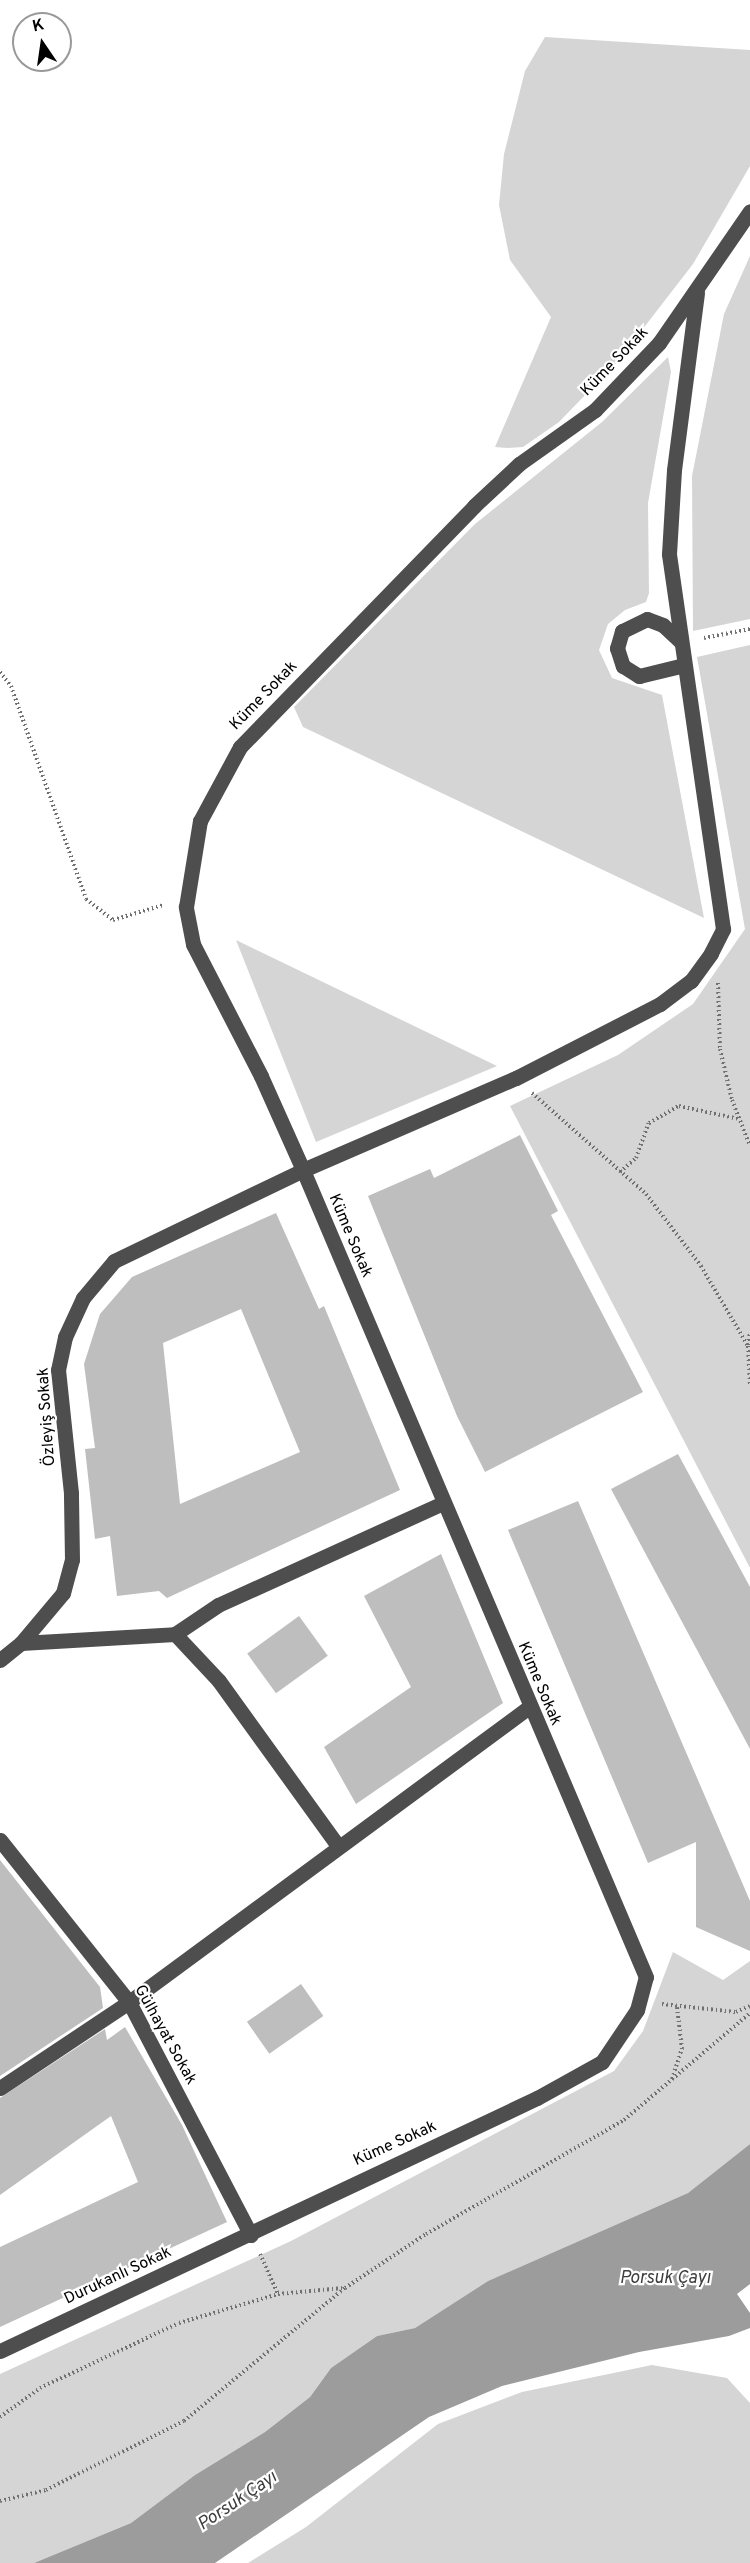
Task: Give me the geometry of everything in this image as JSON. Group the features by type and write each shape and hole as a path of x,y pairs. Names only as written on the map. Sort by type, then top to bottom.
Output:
{"street":[{"name":"Küme Sokak","path":"251,2235 298,2207 516,2108 602,2062 637,2010 646,1977 529,1707 303,1170 261,1076 210,985 193,944 186,907 200,820 226,769 260,723 474,506 519,464 595,410 659,343 750,211"},
{"path":"680,641 663,625 647,619 629,624 617,648 622,666 639,676 684,665 669,554 674,470 697,291"},
{"name":"Özleyiş Sokak","path":"0,1660 21,1643 63,1593 72,1560 71,1493 58,1370 65,1337 83,1298 114,1261 303,1170 516,1078 660,1004 691,981 711,953 723,929 684,665"},
{"path":"21,1643 175,1634 218,1605 443,1503"},
{"path":"175,1634 219,1681 338,1846"},
{"path":"0,2088 129,2002 529,1707"},
{"name":"Gülhayat Sokak","path":"0,1840 129,2002 251,2235"},
{"name":"Durukanlı Sokak","path":"0,2350 251,2235"}],"path":[{"path":"680,641 749,629"},
{"path":"0,672 11,686 86,899 113,920 170,903 186,907"},
{"path":"711,953 721,997 720,1049 739,1119 750,1146"},
{"path":"516,1078 646,1194 701,1266 749,1348"},
{"path":"620,1172 636,1158 649,1123 679,1106 739,1119"},
{"path":"750,1334 750,1386"},
{"path":"646,1977 662,2004 736,2012 750,2006"},
{"path":"672,2079 682,2049 677,2007"},
{"path":"0,2501 46,2490 184,2421 345,2288 426,2234 624,2120 750,2013"},
{"path":"251,2235 278,2294"},
{"path":"0,2417 40,2388 105,2354 179,2323 278,2294 345,2288"}],"shaded area":[{"path":"545,37 750,50 750,166 693,264 618,361 559,422 523,447 495,447 551,317 510,260 499,205 504,154 525,71"},
{"path":"750,256 750,619 693,631 692,476 724,314"},
{"path":"668,357 671,372 648,503 649,593 646,602 625,610 608,624 599,650 612,678 662,695 704,918 303,727 294,707 475,524 602,422"},
{"path":"750,645 750,1568 510,1106 618,1055 693,1004 745,929 697,657"},
{"path":"236,940 497,1066 316,1142"},
{"path":"673,1952 723,1980 750,1961 750,2144 688,2193 488,2281 415,2328 377,2336 331,2368 310,2397 265,2432 195,2475 131,2523 34,2563 0,2563 0,2374 291,2241 614,2071 643,2031"},
{"path":"652,2365 727,2378 750,2403 750,2563 248,2563 306,2527 438,2424 522,2392"}],"water":[{"name":"Porsuk Çayı","path":"750,2144 750,2284 737,2294 750,2313 750,2328 729,2336 639,2352 502,2386 429,2417 215,2563 34,2563 131,2523 195,2475 265,2432 310,2397 331,2368 377,2336 415,2328 488,2281 688,2193"}],"building":[{"path":"520,1135 558,1211 551,1215 643,1392 485,1472 457,1416 368,1196 430,1169 434,1178"},
{"path":"276,1213 319,1309 324,1306 400,1490 167,1598 159,1591 117,1596 110,1536 95,1539 85,1449 95,1448 84,1364 100,1314 132,1277","holes":["241,1309 300,1452 180,1504 163,1343"]},
{"path":"678,1454 750,1587 750,1749 611,1489"},
{"path":"578,1501 750,1901 750,1951 696,1927 696,1842 648,1863 508,1530"},
{"path":"441,1554 503,1703 356,1804 324,1747 411,1687 364,1596"},
{"path":"299,1616 328,1656 276,1693 247,1654"},
{"path":"0,1860 100,1987 103,2008 0,2076"},
{"path":"301,1984 323,2016 269,2054 247,2022"},
{"path":"125,2027 182,2125 227,2222 0,2327 0,2247 138,2182 111,2116 0,2195 0,2098 105,2029 107,2040"}]}
